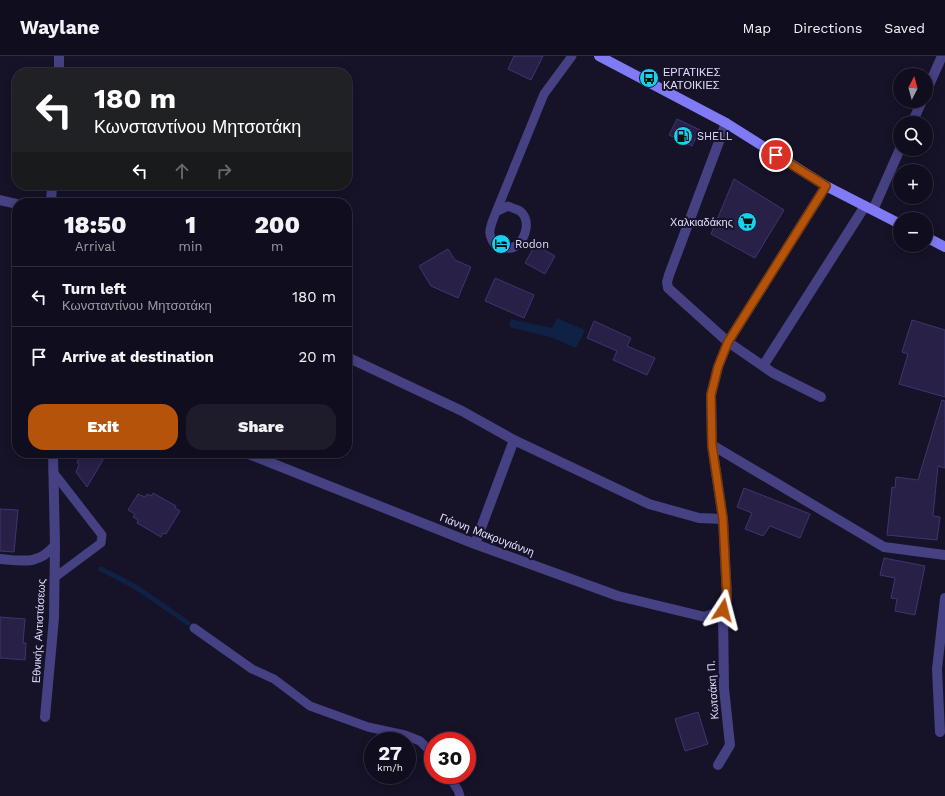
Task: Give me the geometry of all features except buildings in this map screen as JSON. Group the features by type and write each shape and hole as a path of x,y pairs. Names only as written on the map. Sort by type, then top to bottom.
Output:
{"main road":[{"path":"599,56 726,124 826,186 893,220"},
{"path":"933,241 945,247"}],"street":[{"path":"59,68 60,56"},
{"path":"933,76 942,56"},
{"path":"726,124 667,282 668,288 728,342 779,377 821,397"},
{"path":"763,366 869,208 896,156"},
{"name":"Κωτσάκη Π.","path":"718,765 730,745 724,688 723,610 727,598 723,519 712,445 711,395 718,367 728,342 826,186"},
{"path":"0,200 12,203"},
{"path":"352,361 462,411 514,440 649,504 699,518 723,519"},
{"path":"475,544 514,440"},
{"path":"712,445 884,547 945,555"},
{"name":"Εθνικής Αντιστάσεως","path":"45,718 54,618 55,545 53,458"},
{"name":"Γιάννη Μακρυγιάννη","path":"259,458 475,544 618,596 705,617 723,610"},
{"path":"0,559 23,561 38,560 49,553 55,545"},
{"path":"940,732 941,670 945,598"}],"lane":[{"path":"496,212 508,206 520,212 526,222 524,236 516,246 509,248 498,248 491,240 490,230 496,212 544,94 572,56"},
{"path":"53,472 102,535 101,543 54,578"},
{"path":"194,628 252,669 274,679 310,706 368,727 405,735 420,741 424,745"},
{"path":"454,784 460,796"}],"water":[{"path":"557,318 585,330 576,348 550,337 509,327 511,319 552,328"}],"waterway":[{"path":"101,569 136,587 188,623"}],"place":[{"name":"ΕΡΓΑΤΙΚΕΣ ΚΑΤΟΙΚΙΕΣ","path":"649,78"},
{"name":"SHELL","path":"683,136"},
{"name":"Χαλκιαδάκης","path":"747,222"},
{"name":"Rodon","path":"501,244"}],"route":[{"path":"723,610 727,598 723,519 712,445 711,395 718,367 733,332 826,186 776,155"}]}
